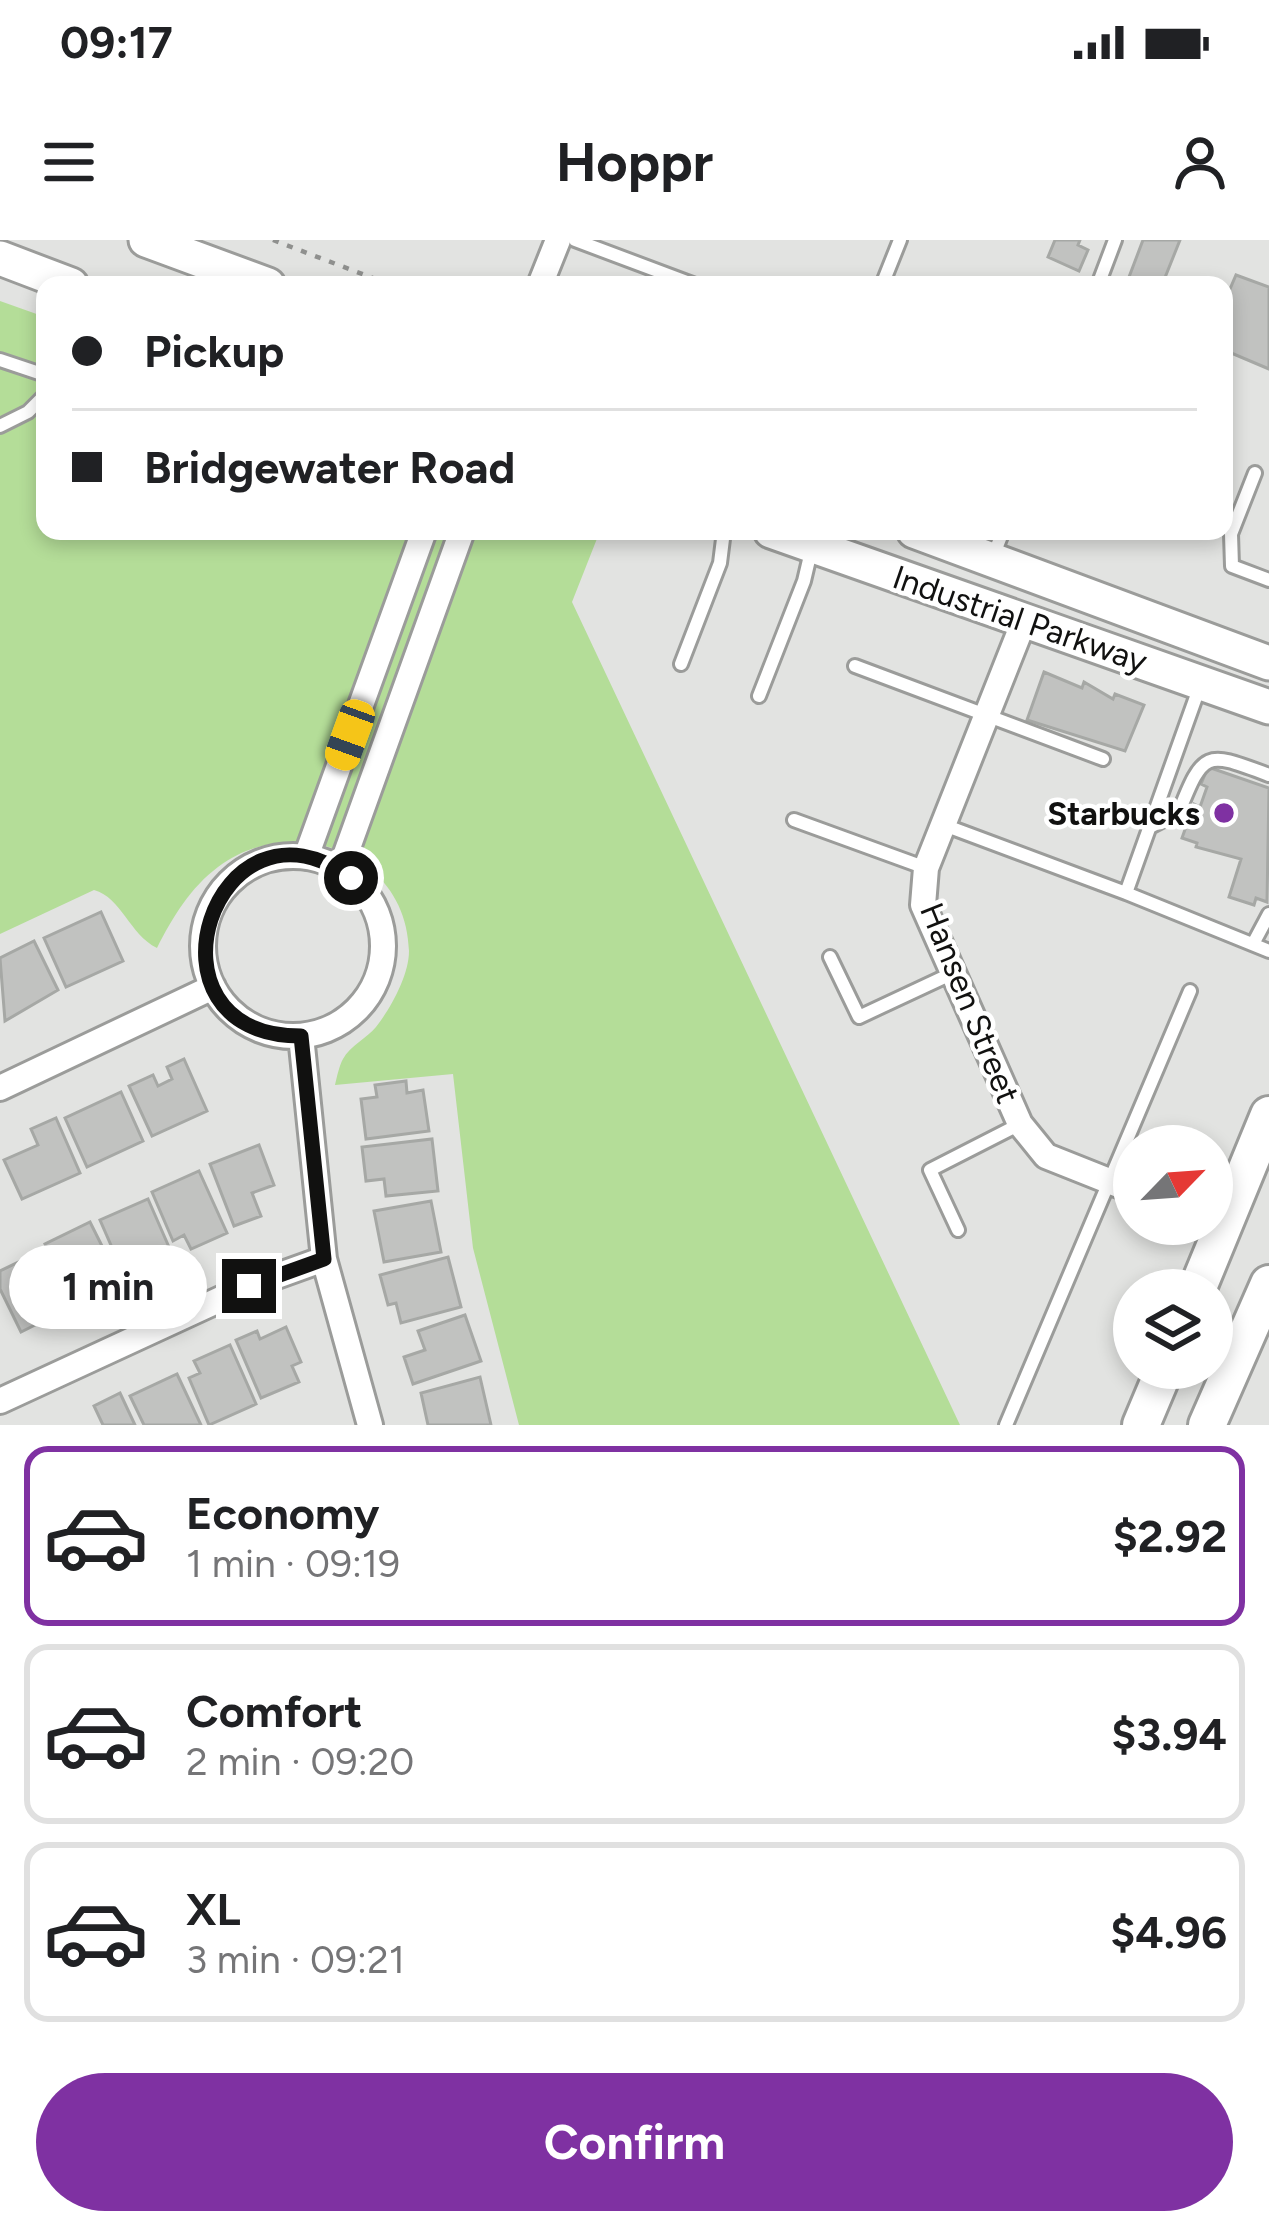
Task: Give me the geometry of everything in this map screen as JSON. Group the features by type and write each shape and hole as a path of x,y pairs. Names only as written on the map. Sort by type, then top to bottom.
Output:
{"main road":[{"path":"146,240 186,247 249,276"},
{"path":"0,258 47,276"},
{"name":"Industrial Parkway","path":"797,540 1269,707"},
{"name":"Industrial Parkway","path":"964,540 997,546 1269,663"},
{"path":"1233,1191 1269,1115"},
{"path":"1207,1425 1269,1284"},
{"path":"1141,1425 1156,1389"}],"street":[{"path":"544,276 558,240"},
{"path":"306,857 421,540"},
{"path":"340,870 459,540"},
{"name":"Hansen Street","path":"1024,621 926,868 923,905 1020,1124 1046,1156 1113,1183"},
{"path":"306,857 340,870 375,908 382,962 374,987 351,1015 301,1036 248,1024 213,987 203,947 219,896 260,862 306,857"},
{"path":"0,1088 213,987"},
{"path":"301,1036 324,1259 370,1425"},
{"path":"0,1401 249,1286 324,1259"}],"lane":[{"path":"575,240 671,276"},
{"path":"885,276 899,240"},
{"path":"1101,276 1115,240"},
{"path":"0,360 36,371"},
{"path":"0,426 36,404"},
{"path":"1233,529 1255,473"},
{"path":"681,664 720,562 723,540"},
{"path":"1231,540 1232,566 1269,580"},
{"path":"759,697 805,581 812,545"},
{"path":"855,666 1103,759"},
{"path":"1126,892 1201,682"},
{"path":"1149,827 1180,812 1198,764 1208,758 1219,757 1269,775"},
{"path":"794,820 926,868"},
{"path":"943,825 1269,951"},
{"path":"1253,944 1269,914"},
{"path":"830,957 859,1017 953,973"},
{"path":"1006,1425 1190,991"},
{"path":"958,1230 930,1170 1020,1124"}],"path":[{"path":"273,240 368,276"}],"green space":[{"path":"0,301 36,314 36,540 596,540 572,602 960,1425 519,1425 473,1248 453,1074 335,1085 346,1054 376,1027 393,1001 409,951 403,917 389,889 341,851 311,843 279,843 248,851 199,884 157,948 112,900 94,890 0,934"}],"building":[{"path":"1055,240 1080,240 1078,245 1088,250 1079,271 1048,257"},
{"path":"1143,240 1180,240 1166,276 1129,276"},
{"path":"1236,275 1269,287 1269,369 1233,354"},
{"path":"1044,672 1082,688 1084,682 1113,699 1115,694 1144,705 1125,751 1027,720"},
{"path":"1208,767 1269,788 1267,902 1256,898 1254,905 1229,897 1241,859 1196,847 1197,843 1182,838 1194,804 1200,807"},
{"path":"101,912 123,961 66,987 44,938"},
{"path":"34,941 58,990 5,1021 0,958"},
{"path":"184,1059 207,1111 152,1136 129,1086 153,1075 158,1086 172,1079 167,1067"},
{"path":"406,1081 407,1093 423,1090 429,1131 366,1139 361,1099 377,1097 375,1085"},
{"path":"121,1092 143,1141 87,1167 65,1118"},
{"path":"56,1118 80,1173 22,1199 4,1160 38,1145 31,1129"},
{"path":"432,1139 438,1191 386,1196 384,1179 366,1181 362,1147"},
{"path":"259,1145 274,1185 252,1193 261,1216 234,1226 210,1164"},
{"path":"199,1171 227,1233 191,1249 184,1235 173,1241 152,1192"},
{"path":"148,1199 172,1254 124,1275 100,1220"},
{"path":"431,1201 441,1252 384,1262 374,1211"},
{"path":"90,1222 122,1286 94,1299 90,1291 72,1300 45,1244"},
{"path":"31,1256 38,1271 48,1267 63,1299 43,1308 49,1318 21,1332 0,1289 0,1271"},
{"path":"448,1257 461,1307 401,1323 396,1303 388,1305 380,1275"},
{"path":"465,1315 481,1361 413,1384 404,1357 425,1350 418,1331"},
{"path":"286,1327 301,1362 292,1366 299,1382 261,1398 236,1340 257,1331 260,1339"},
{"path":"230,1345 256,1404 209,1425 189,1378 200,1373 194,1361"},
{"path":"177,1374 201,1425 144,1425 130,1396"},
{"path":"480,1377 491,1425 428,1425 421,1393"},
{"path":"120,1393 135,1425 103,1425 94,1406"}],"place":[{"name":"Starbucks","path":"1224,813"}],"route":[{"path":"249,1286 324,1259 301,1036 257,1029 224,1003 205,961 207,921 227,885 260,862 306,857 330,864 351,878"}]}
